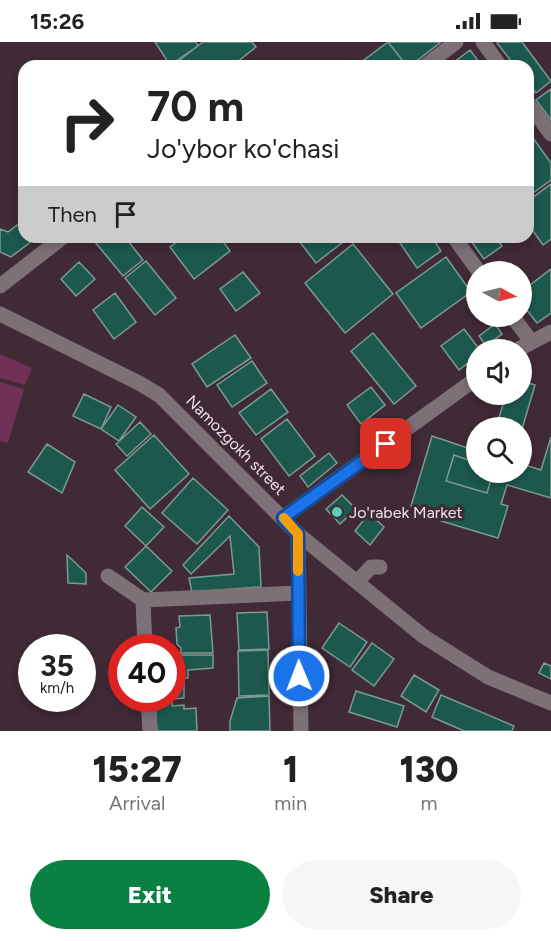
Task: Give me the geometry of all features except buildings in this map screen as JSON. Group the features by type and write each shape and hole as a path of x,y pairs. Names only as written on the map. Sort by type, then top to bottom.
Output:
{"street":[{"path":"433,60 456,42"},
{"path":"483,42 496,60"},
{"path":"534,111 551,134"},
{"path":"0,286 55,243"},
{"path":"458,243 471,261"},
{"name":"Namozgokh street","path":"0,314 159,395 298,534 423,636 488,677 551,703"},
{"path":"520,327 529,339"},
{"path":"532,341 551,332"},
{"path":"283,518 466,386"},
{"path":"298,534 301,731"},
{"path":"357,582 371,567 380,567"},
{"path":"108,576 142,600 298,593"},
{"path":"142,600 144,634"},
{"path":"149,712 150,731"}],"shaded area":[{"path":"0,354 32,368 25,385 0,378"},
{"path":"0,382 24,389 8,443 0,441"}],"slow traffic":[{"path":"284,518 298,534 298,571"}],"place":[{"name":"Jo'rabek Market","path":"337,512"}],"route":[{"path":"299,676 298,534 283,518 386,444"}]}
